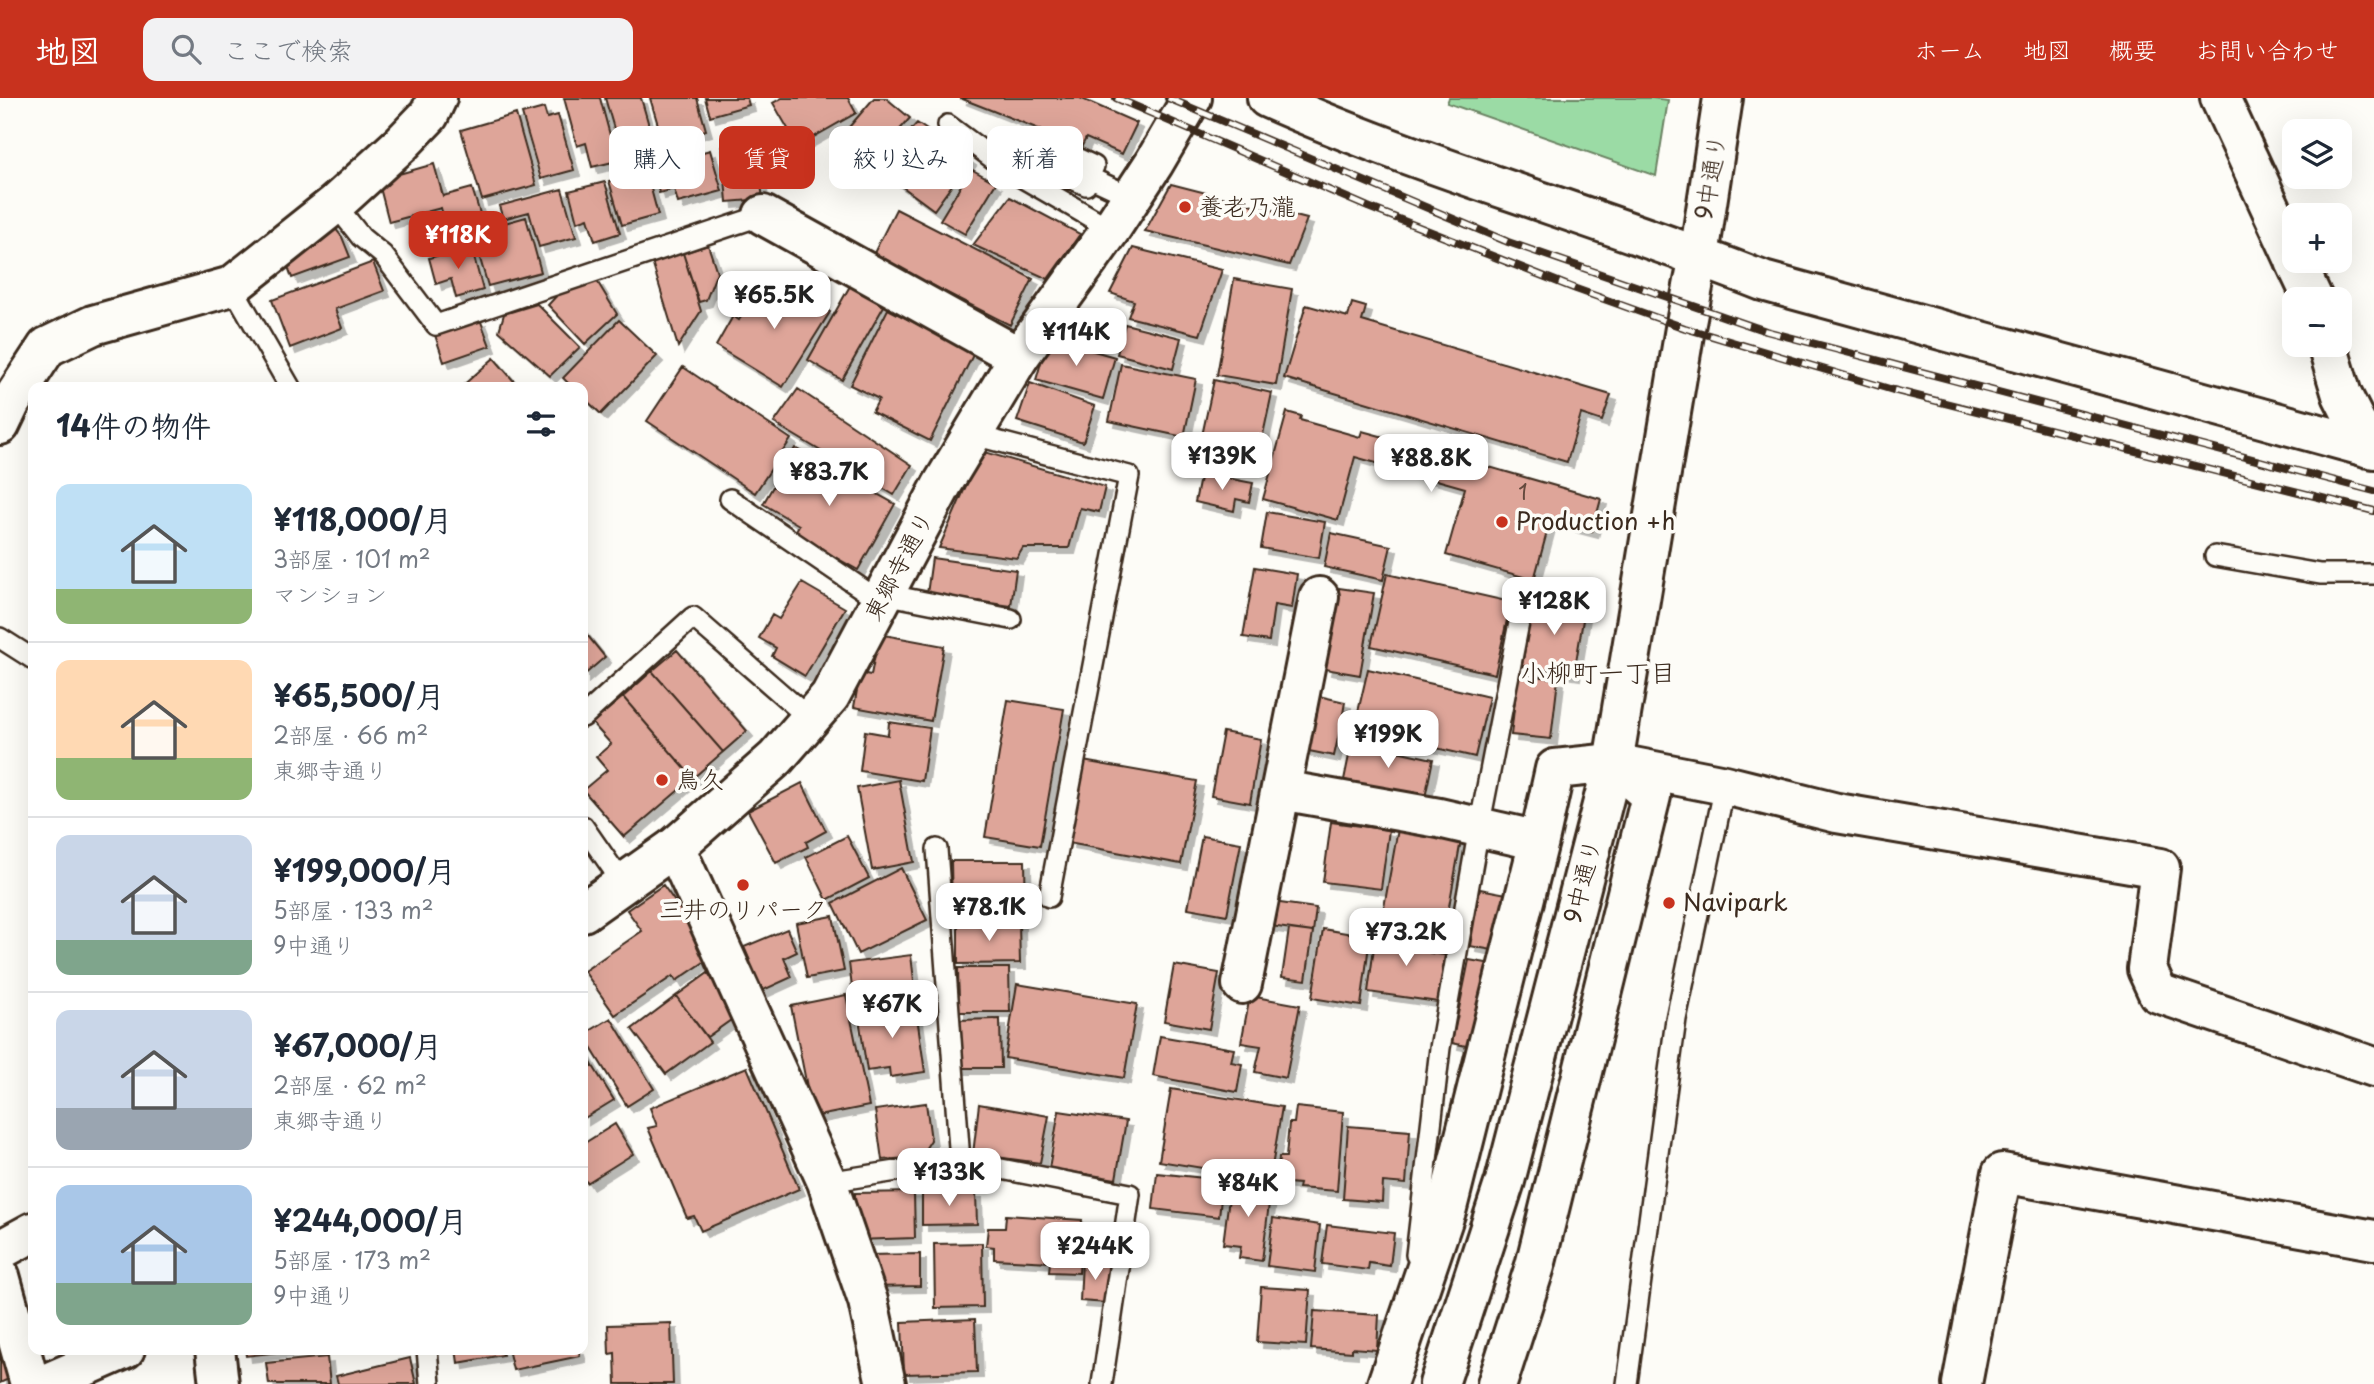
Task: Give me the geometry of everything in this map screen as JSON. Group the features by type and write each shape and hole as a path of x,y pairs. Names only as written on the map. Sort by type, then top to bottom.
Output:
{"street":[{"path":"0,425 10,402 47,347 93,325 232,286 335,204 429,116 437,98"},
{"name":"東郷寺通り","path":"588,909 676,847 776,758 830,696 942,485 1019,357 1111,229 1192,98"},
{"path":"1267,98 1364,138 1763,281 2372,449"},
{"name":"9中通り","path":"1439,1384 1505,1181 1613,763 1699,256 1723,98"},
{"path":"2220,98 2282,232"},
{"path":"763,215 1019,357"},
{"path":"2331,357 2342,395 2372,449"},
{"path":"1242,984 1319,597"},
{"path":"1497,1384 1535,1266 1651,796 1613,763"},
{"path":"1387,1384 1447,1208 1555,768 1613,763 1725,785 1837,814 2160,868 2147,969 2158,993 2374,1067"},
{"path":"1281,790 1539,841"},
{"path":"676,847 827,1182 868,1301 886,1384"},
{"path":"1962,1384 2002,1173 2374,1240"},
{"path":"0,1250 28,1235"},
{"path":"0,1276 30,1384"},
{"path":"45,1384 111,1355"},
{"path":"216,1355 219,1384"}],"lane":[{"path":"948,125 1004,167 1111,229"},
{"path":"1083,161 1094,166 1086,185 1083,184"},
{"path":"1089,177 1132,197"},
{"path":"335,204 361,237 383,255 436,325 763,215"},
{"path":"232,286 287,382"},
{"path":"974,435 1129,476 1049,897"},
{"path":"730,499 882,598 1011,620"},
{"path":"2215,555 2320,575 2374,575"},
{"path":"1409,1318 1440,1048 1525,592"},
{"path":"588,712 693,617 810,719"},
{"path":"0,638 28,656"},
{"path":"1627,1384 1676,1019 1725,785"},
{"path":"588,833 624,884"},
{"path":"937,849 960,1161"},
{"path":"827,1182 960,1161 1130,1194 1102,1384"},
{"path":"428,1355 430,1384"}],"green space":[{"path":"1449,98 1668,100 1656,176 1447,103"}],"building":[{"path":"564,98 600,98 609,131 609,163 592,167 586,143 577,146"},
{"path":"605,98 641,98 649,126 613,126"},
{"path":"650,98 697,98 705,126 658,126"},
{"path":"705,98 747,98 749,105 710,116"},
{"path":"782,98 848,98 856,113 815,136 815,126 786,126 773,103"},
{"path":"874,98 886,98 910,118 903,126 850,126"},
{"path":"960,98 1080,98 1137,123 1122,154 1086,138 1083,144 1083,126 1031,126"},
{"path":"544,108 547,118 558,115 574,170 541,179 522,114"},
{"path":"516,114 536,185 482,200 461,130"},
{"path":"710,150 719,189 722,191 678,203 674,189 705,189 705,151"},
{"path":"434,164 443,196 472,188 482,220 447,230 441,208 389,222 378,180"},
{"path":"973,170 987,178 987,189 992,189 965,234 940,220 959,189 973,189"},
{"path":"605,182 620,233 595,241 588,218 577,222 569,191"},
{"path":"1171,184 1307,219 1289,265 1145,231"},
{"path":"562,189 576,237 539,247 529,212 503,219 499,206"},
{"path":"611,189 651,189 658,215 622,225"},
{"path":"658,189 674,189 659,193"},
{"path":"726,189 762,189 763,199 727,202"},
{"path":"906,189 949,189 934,210"},
{"path":"1010,197 1080,234 1048,279 973,245"},
{"path":"896,209 1033,279 1010,325 873,255"},
{"path":"526,217 541,272 488,286 476,245 504,237 501,224"},
{"path":"331,223 342,237 350,257 292,278 285,258"},
{"path":"708,245 717,272 706,300 699,302 683,253"},
{"path":"471,246 483,290 456,298 451,279 436,284 429,258"},
{"path":"1133,248 1222,270 1200,335 1128,317 1134,301 1110,293"},
{"path":"683,253 701,311 678,347 652,262"},
{"path":"373,262 384,291 335,309 342,328 290,348 272,300"},
{"path":"768,274 830,312 783,387 716,346 733,316 739,320"},
{"path":"1234,279 1292,289 1276,385 1217,375"},
{"path":"597,281 617,314 585,344 548,305 562,290"},
{"path":"850,286 884,306 842,380 808,360"},
{"path":"1352,303 1366,307 1362,321 1611,395 1602,421 1581,414 1567,462 1284,378 1306,305 1348,317"},
{"path":"537,304 580,347 550,376 499,331 504,314"},
{"path":"888,309 974,353 930,441 872,412 879,399 850,385"},
{"path":"480,319 490,346 444,362 435,335"},
{"path":"619,320 657,356 601,414 588,402 588,382 567,382 563,378"},
{"path":"1125,324 1181,338 1173,369 1117,354"},
{"path":"1048,338 1115,357 1103,399 1036,380"},
{"path":"494,358 515,382 467,382"},
{"path":"1121,364 1196,379 1184,437 1109,421"},
{"path":"683,367 791,439 755,493 647,421"},
{"path":"1214,380 1272,393 1258,458 1200,445"},
{"path":"1030,383 1095,406 1083,442 1017,421"},
{"path":"798,389 912,465 894,495 774,423"},
{"path":"1287,412 1301,416 1300,420 1360,437 1362,431 1384,437 1382,443 1470,468 1472,462 1601,499 1592,532 1550,521 1534,580 1446,555 1465,488 1355,457 1338,520 1263,499"},
{"path":"795,448 895,504 858,570 794,534 799,525 763,504"},
{"path":"981,451 1105,487 1099,512 1080,508 1069,548 1023,548 1017,558 939,548"},
{"path":"1201,473 1253,483 1249,502 1236,499 1234,511 1195,502"},
{"path":"1267,512 1325,522 1319,558 1261,548"},
{"path":"1331,533 1391,546 1383,580 1324,567"},
{"path":"932,558 1016,570 1011,606 927,594"},
{"path":"1255,567 1297,574 1292,608 1274,605 1269,641 1243,637"},
{"path":"1387,574 1511,602 1495,674 1371,646"},
{"path":"802,583 845,608 805,676 772,656 776,648 759,638 772,615 779,619"},
{"path":"1339,588 1374,593 1360,675 1325,669"},
{"path":"1533,600 1585,608 1574,674 1522,666"},
{"path":"879,634 944,646 931,721 854,707 860,673 871,675"},
{"path":"588,636 605,657 588,672"},
{"path":"677,650 747,731 723,752 652,671"},
{"path":"1368,669 1489,697 1475,757 1354,729"},
{"path":"652,671 723,752 693,778 623,697"},
{"path":"1518,674 1558,679 1551,739 1511,735"},
{"path":"1310,694 1345,702 1343,714 1354,716 1349,736 1339,734 1334,756 1299,749"},
{"path":"623,697 693,778 624,837 588,796 588,786 607,770 596,757 611,744 592,723"},
{"path":"1008,700 1064,709 1040,846 985,837"},
{"path":"889,722 930,728 922,781 860,771 865,731 888,735"},
{"path":"1223,732 1261,739 1250,803 1211,796"},
{"path":"1352,741 1433,759 1425,798 1344,780"},
{"path":"1083,761 1197,781 1181,864 1068,843"},
{"path":"899,780 914,862 872,870 857,788"},
{"path":"802,783 826,831 806,842 808,847 776,863 748,811"},
{"path":"1331,822 1389,830 1381,889 1323,882"},
{"path":"1398,829 1461,840 1446,923 1383,913"},
{"path":"847,836 869,878 827,900 806,857"},
{"path":"1202,836 1241,843 1227,915 1188,908"},
{"path":"951,861 1025,861 1026,913 952,914"},
{"path":"901,868 927,920 858,954 833,903"},
{"path":"663,885 713,956 676,981 673,976 615,1015 588,977 588,968 642,931 627,910"},
{"path":"1480,889 1507,894 1498,951 1470,946"},
{"path":"1273,902 1316,908 1313,932 1270,926"},
{"path":"833,916 844,971 807,978 796,923"},
{"path":"958,922 1019,922 1020,963 958,964"},
{"path":"787,929 797,952 784,958 792,977 757,993 744,963 750,961 744,947"},
{"path":"1289,929 1313,932 1306,980 1282,977"},
{"path":"1323,929 1370,937 1361,1006 1312,998"},
{"path":"1376,932 1432,939 1430,953 1445,955 1438,1002 1368,992"},
{"path":"911,955 915,989 853,996 849,963"},
{"path":"1469,960 1498,965 1480,1049 1452,1043"},
{"path":"1174,965 1219,973 1209,1029 1164,1021"},
{"path":"958,968 1009,968 1010,1012 959,1012"},
{"path":"708,973 738,1015 707,1037 676,996"},
{"path":"1017,984 1137,1004 1124,1078 1005,1058"},
{"path":"846,995 869,1106 813,1117 791,1006"},
{"path":"676,996 710,1042 666,1074 632,1029"},
{"path":"1250,996 1300,1005 1286,1078 1255,1072 1261,1046 1241,1043"},
{"path":"915,1003 925,1072 890,1077 889,1068 867,1071 858,1012"},
{"path":"611,1018 654,1089 627,1106 588,1043 588,1032"},
{"path":"1000,1019 1001,1068 958,1068 957,1020"},
{"path":"1160,1036 1234,1049 1231,1062 1242,1064 1237,1092 1153,1076"},
{"path":"593,1066 614,1100 588,1116 588,1069"},
{"path":"747,1067 799,1189 701,1231 694,1216 687,1218 648,1128 657,1126 650,1108"},
{"path":"1171,1089 1282,1107 1270,1179 1159,1161"},
{"path":"926,1103 931,1140 920,1157 882,1160 875,1110"},
{"path":"979,1104 1049,1116 1040,1163 973,1154"},
{"path":"1296,1107 1343,1112 1337,1191 1298,1188 1299,1184 1277,1182 1279,1157 1286,1157 1289,1123 1294,1123"},
{"path":"1059,1111 1126,1121 1116,1179 1049,1168"},
{"path":"615,1124 633,1154 588,1182 588,1141"},
{"path":"1348,1126 1410,1131 1406,1184 1383,1182 1382,1202 1343,1199"},
{"path":"1157,1173 1223,1180 1219,1217 1153,1209"},
{"path":"1231,1182 1271,1187 1262,1261 1239,1258 1241,1246 1223,1244"},
{"path":"914,1192 915,1238 856,1240 855,1193"},
{"path":"922,1192 976,1192 977,1224 922,1225"},
{"path":"1006,1215 1082,1220 1079,1273 1049,1272 1050,1262 994,1259 994,1247 986,1246 988,1228 1005,1228"},
{"path":"1273,1218 1320,1225 1315,1272 1267,1266"},
{"path":"1327,1225 1394,1233 1390,1266 1369,1263 1368,1270 1322,1264"},
{"path":"982,1243 983,1307 935,1308 934,1244"},
{"path":"920,1254 920,1286 870,1287 869,1255"},
{"path":"1082,1262 1109,1263 1107,1303 1080,1301"},
{"path":"1261,1287 1310,1290 1306,1345 1257,1342"},
{"path":"1314,1311 1379,1315 1377,1350 1352,1348 1352,1352 1311,1349"},
{"path":"975,1319 977,1372 904,1374 902,1322"},
{"path":"671,1323 673,1384 616,1384 615,1353 609,1354 608,1325"},
{"path":"0,1350 13,1377 0,1383"},
{"path":"457,1355 503,1355 458,1363"},
{"path":"509,1355 580,1356 513,1370"},
{"path":"327,1357 330,1384 269,1384 266,1363"},
{"path":"410,1358 416,1384 338,1384 336,1376"}],"railway":[{"path":"1116,98 1368,207 1576,289 1685,328 1893,390 2374,511"},
{"path":"1168,98 1508,242 1766,331 2374,491"}],"place":[{"name":"養老乃瀧","path":"1185,207"},
{"name":"Production +h","path":"1502,522"},
{"name":"鳥久","path":"662,780"},
{"name":"三井のリパーク","path":"743,885"},
{"name":"Navipark","path":"1669,903"}],"district":[{"name":"小柳町一丁目","path":"1598,673"}]}
